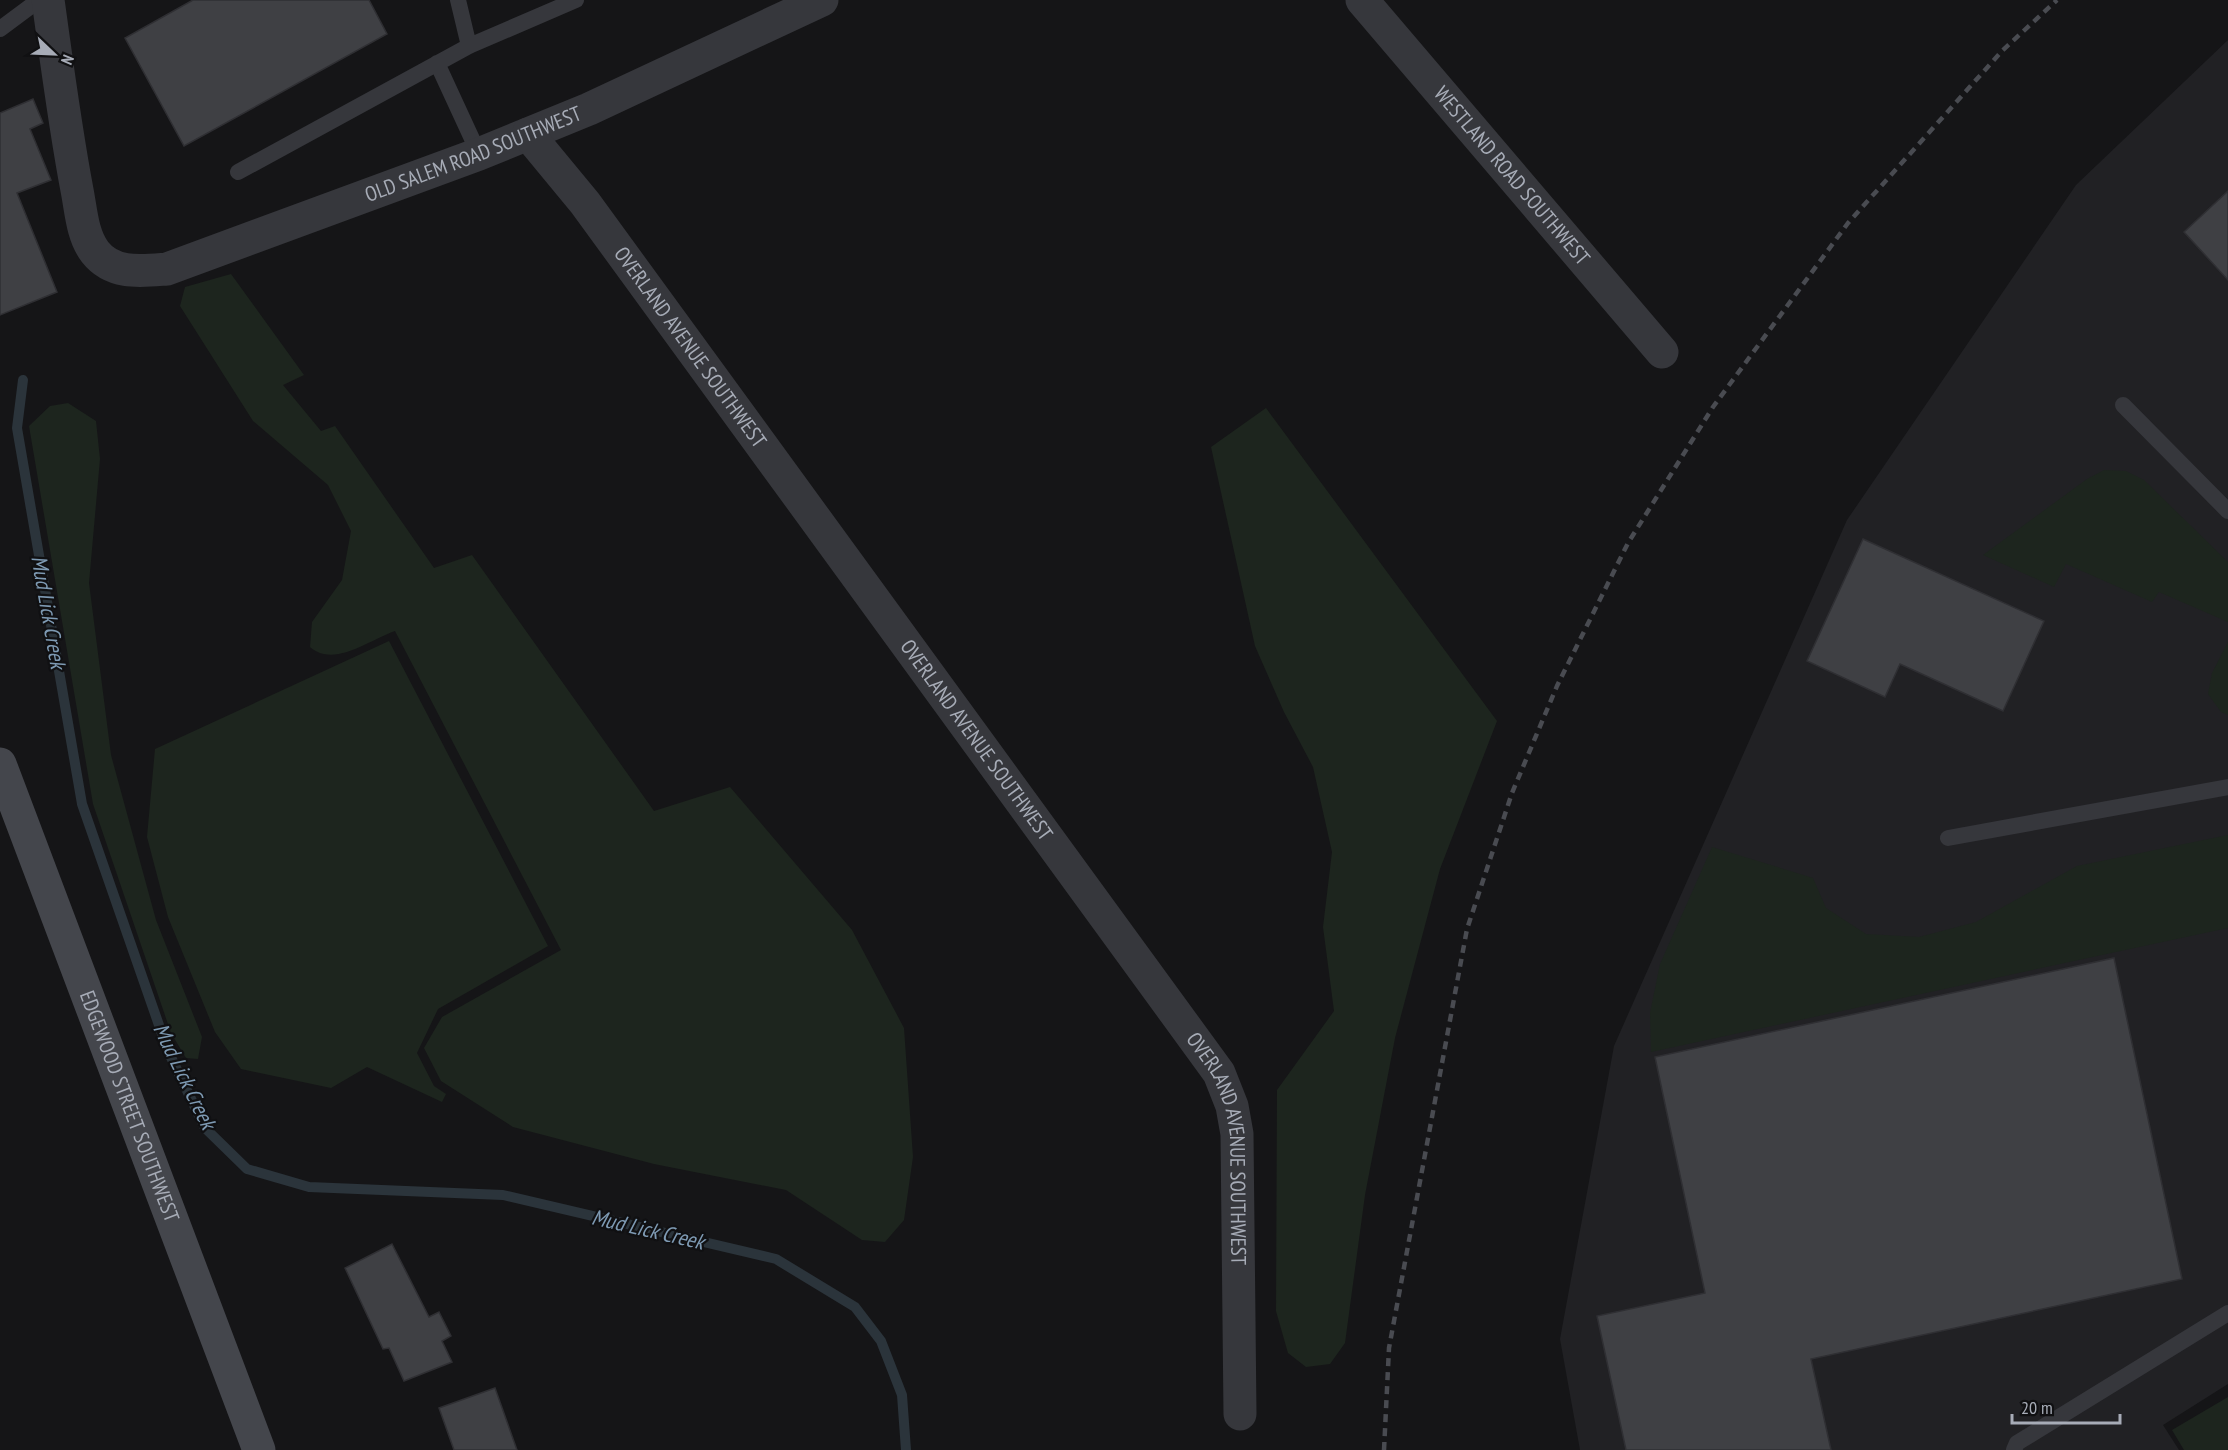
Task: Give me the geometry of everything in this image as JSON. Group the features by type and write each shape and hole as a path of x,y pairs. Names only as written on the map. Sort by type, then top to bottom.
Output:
{"street":[{"name":"OLD SALEM ROAD SOUTHWEST","path":"48,0 69,148 85,231 95,252 112,266 133,272 167,269 479,154 589,109 822,0"},
{"name":"WESTLAND ROAD SOUTHWEST","path":"1362,0 1662,352"},
{"name":"OVERLAND AVENUE SOUTHWEST","path":"528,134 585,203 1219,1073 1232,1106 1237,1134 1240,1414"},
{"name":"EDGEWOOD STREET SOUTHWEST","path":"0,764 259,1450"}],"lane":[{"path":"0,29 39,0"},
{"path":"458,0 469,46"},
{"path":"238,172 469,46 576,0"},
{"path":"437,63 479,154"},
{"path":"2123,405 2228,511"},
{"path":"1948,838 2228,787"},
{"path":"2014,1450 2017,1443 2228,1313"}],"shaded area":[{"path":"2228,40 2228,1384 2163,1425 2179,1450 1580,1450 1560,1339 1614,1046 1847,520 2076,185"},
{"path":"231,274 304,375 283,385 321,431 335,426 434,568 472,555 654,811 730,787 852,930 904,1028 913,1157 904,1220 885,1242 862,1240 786,1190 654,1164 513,1127 441,1081 424,1048 442,1017 561,950 395,631 341,654 319,653 310,647 312,622 342,580 351,531 328,485 253,421 180,306 185,287"},
{"path":"68,403 96,421 100,459 89,583 111,755 156,920 202,1037 198,1059 186,1058 171,1033 93,804 29,426 50,406"},
{"path":"1266,408 1497,721 1440,869 1395,1038 1365,1195 1345,1343 1330,1364 1306,1367 1288,1353 1276,1311 1277,1090 1334,1011 1323,927 1332,852 1313,767 1284,712 1255,646 1211,447"},
{"path":"2104,470 2126,471 2144,480 2228,562 2228,622 2159,592 2152,602 2066,564 2054,587 1983,555 2087,479"},
{"path":"389,641 548,946 438,1009 417,1053 434,1086 446,1094 442,1102 367,1067 331,1088 241,1069 215,1032 168,917 147,837 155,749"},
{"path":"2228,642 2228,715 2221,712 2208,694 2212,673"},
{"path":"2228,835 2228,928 1651,1052 1650,1013 1660,964 1712,847 1813,878 1826,908 1866,934 1919,937 1976,922 2077,866"},
{"path":"2228,1397 2228,1450 2184,1450 2172,1430"}],"building":[{"path":"193,0 369,0 387,34 184,146 125,38"},
{"path":"33,99 43,123 30,129 51,180 17,193 57,292 0,315 0,113"},
{"path":"2228,191 2228,280 2184,232"},
{"path":"1863,539 2044,621 2003,711 1900,664 1885,697 1807,661"},
{"path":"2114,958 2182,1279 1811,1359 1831,1450 1626,1450 1597,1316 1705,1293 1655,1057"},
{"path":"392,1244 429,1317 439,1312 451,1336 442,1341 452,1362 404,1381 389,1348 383,1349 345,1268"},
{"path":"495,1388 517,1450 454,1450 439,1408"}],"waterway":[{"name":"Mud Lick Creek","path":"23,380 17,428 82,804 168,1051 205,1128 247,1169 309,1187 503,1195 776,1259 855,1307 881,1341 902,1395 906,1450"}],"railway":[{"path":"1384,1450 1389,1348 1467,929 1512,793 1557,686 1628,543 1713,407 1848,223 2002,51 2057,0"}]}
